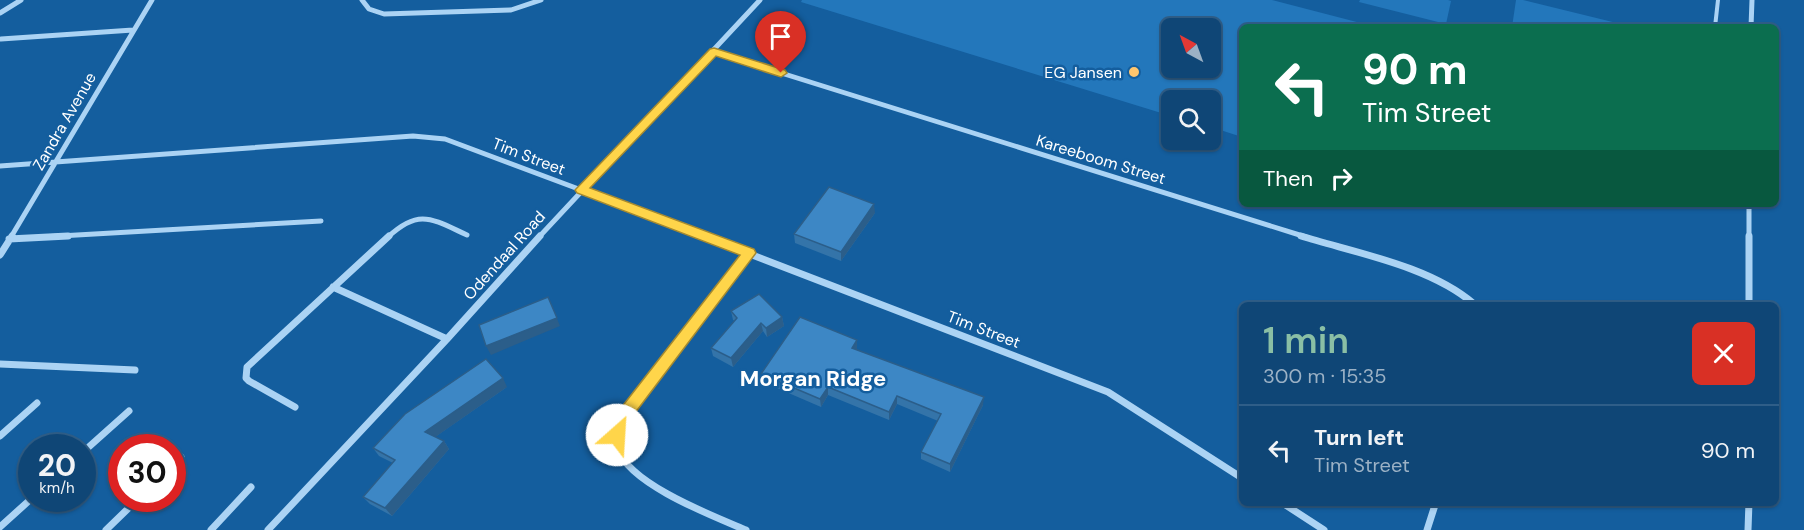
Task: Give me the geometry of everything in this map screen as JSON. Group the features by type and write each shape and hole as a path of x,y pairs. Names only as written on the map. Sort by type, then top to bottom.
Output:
{"street":[{"path":"0,13 21,0"},
{"name":"Zandra Avenue","path":"0,255 152,0"},
{"path":"364,3 369,9 384,14 511,10 541,0"},
{"name":"Odendaal Road","path":"268,530 447,339 581,190 714,52 760,0"},
{"path":"1751,24 1752,0"},
{"path":"1,39 133,30"},
{"name":"Kareeboom Street","path":"714,52 1386,262 1445,284 1472,302"},
{"name":"Tim Street","path":"0,165 427,136 445,139 749,253 1108,392 1239,476"},
{"path":"1749,207 1749,302"},
{"path":"295,407 249,381 246,378 247,367 404,222 422,217 429,218 467,235"},
{"path":"9,239 321,221"},
{"path":"746,530 670,495 641,477 625,465 618,451 617,435 626,413 749,253"},
{"path":"333,287 447,339"},
{"path":"0,364 135,370"},
{"path":"0,436 37,403"},
{"path":"96,440 129,411"},
{"path":"211,530 251,488"},
{"path":"1287,506 1324,530"},
{"path":"1427,530 1435,506"},
{"path":"1748,530 1749,506"},
{"path":"0,527 18,511"},
{"path":"106,530 125,512"}],"lane":[{"path":"1715,24 1718,0"}],"shaded area":[{"path":"802,0 1272,0 1364,24 1239,24 1239,136 1221,130 1221,90 1161,90 1161,113 801,2"},
{"path":"1360,0 1451,1 1446,24 1359,2"},
{"path":"1516,0 1523,0 1621,24 1512,24"}],"building":[{"path":"829,187 874,204 841,252 794,234"},
{"path":"759,294 782,317 766,328 761,323 731,358 711,348 737,318 731,311"},
{"path":"548,297 557,318 486,346 479,325"},
{"path":"800,317 857,340 852,348 984,397 950,464 921,452 941,414 897,396 889,412 828,387 820,399 761,374"},
{"path":"486,359 503,378 425,432 444,441 385,508 363,497 395,460 373,448 405,414"}],"place":[{"name":"EG Jansen","path":"1134,72"}],"district":[{"name":"Morgan Ridge","path":"813,378"}],"route":[{"path":"617,435 626,413 749,253 581,190 714,52 781,73"}]}
